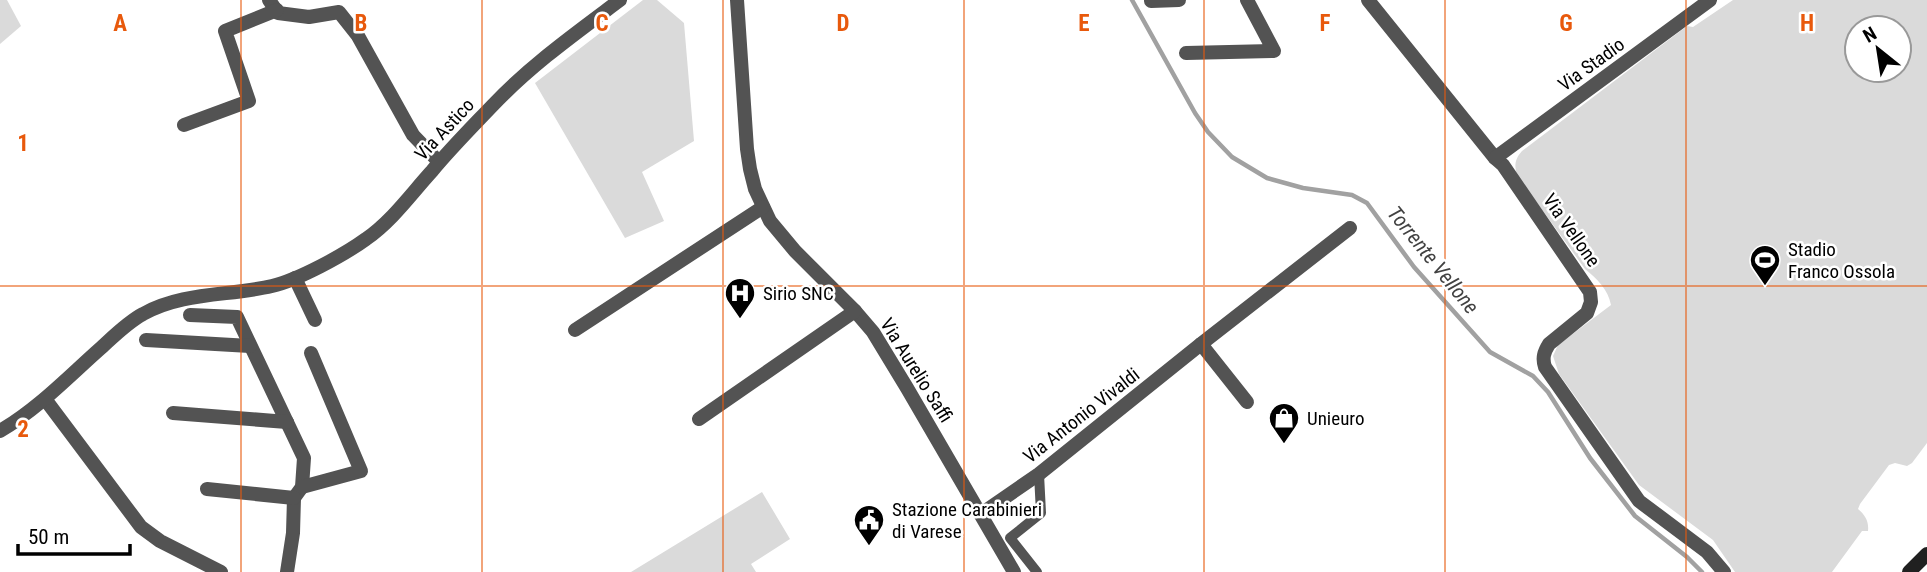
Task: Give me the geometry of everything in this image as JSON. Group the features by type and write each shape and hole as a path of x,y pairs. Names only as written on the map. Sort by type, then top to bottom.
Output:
{"main road":[{"path":"1909,572 1927,554"}],"street":[{"name":"Via Astico","path":"0,431 45,399 122,329 151,309 193,297 273,286 295,278 368,238 391,218 496,102 534,67 620,0"},
{"name":"Via Aurelio Saffi","path":"737,0 747,149 750,169 763,207 785,240 873,332 1014,572"},
{"path":"1151,1 1180,0"},
{"path":"1186,53 1274,51 1247,0"},
{"name":"Via Vellone","path":"1368,0 1503,165 1590,292 1591,302 1587,313 1549,344 1543,360 1545,367 1639,501 1707,552 1724,572"},
{"name":"Via Stadio","path":"1495,158 1710,0"},
{"path":"184,125 249,101 225,31 273,5 278,13 309,17 339,12 359,36 414,135 439,162"},
{"path":"575,330 763,207"},
{"name":"Via Antonio Vivaldi","path":"981,513 1039,474 1350,228"},
{"path":"295,278 315,320"},
{"path":"699,419 855,311"},
{"path":"190,315 237,317 304,458 287,572"},
{"path":"146,340 250,346"},
{"path":"1201,344 1247,402"},
{"path":"206,489 298,493 361,471 311,353"},
{"path":"45,399 141,527 160,541 221,572"},
{"path":"173,413 287,422"},
{"path":"1037,572 1010,538 1041,513 1039,474"}],"shaded area":[{"path":"0,0 7,0 21,26 0,44"},
{"path":"643,0 657,0 684,23 694,141 642,172 664,221 625,238 535,83"},
{"name":"Stadio Franco Ossola","path":"1733,0 1927,0 1927,443 1907,466 1895,463 1889,465 1860,504 1858,509 1866,519 1868,531 1862,531 1832,572 1735,572 1713,540 1639,485 1559,374 1553,356 1558,345 1611,305 1610,299 1517,175 1517,159 1522,151 1687,26 1693,27"},
{"path":"762,492 790,539 751,564 756,572 631,572"}],"waterway":[{"name":"Torrente Vellone","path":"1132,0 1195,113 1208,132 1232,157 1267,178 1303,188 1352,195 1367,203 1414,267 1490,352 1533,376 1548,392 1590,458 1635,516 1702,572"}],"place":[{"name":"Stadio Franco Ossola","path":"1765,287"},
{"name":"Sirio SNC","path":"740,320"},
{"name":"Unieuro","path":"1284,445"},
{"name":"Stazione Carabinieri di Varese","path":"869,547"}]}
